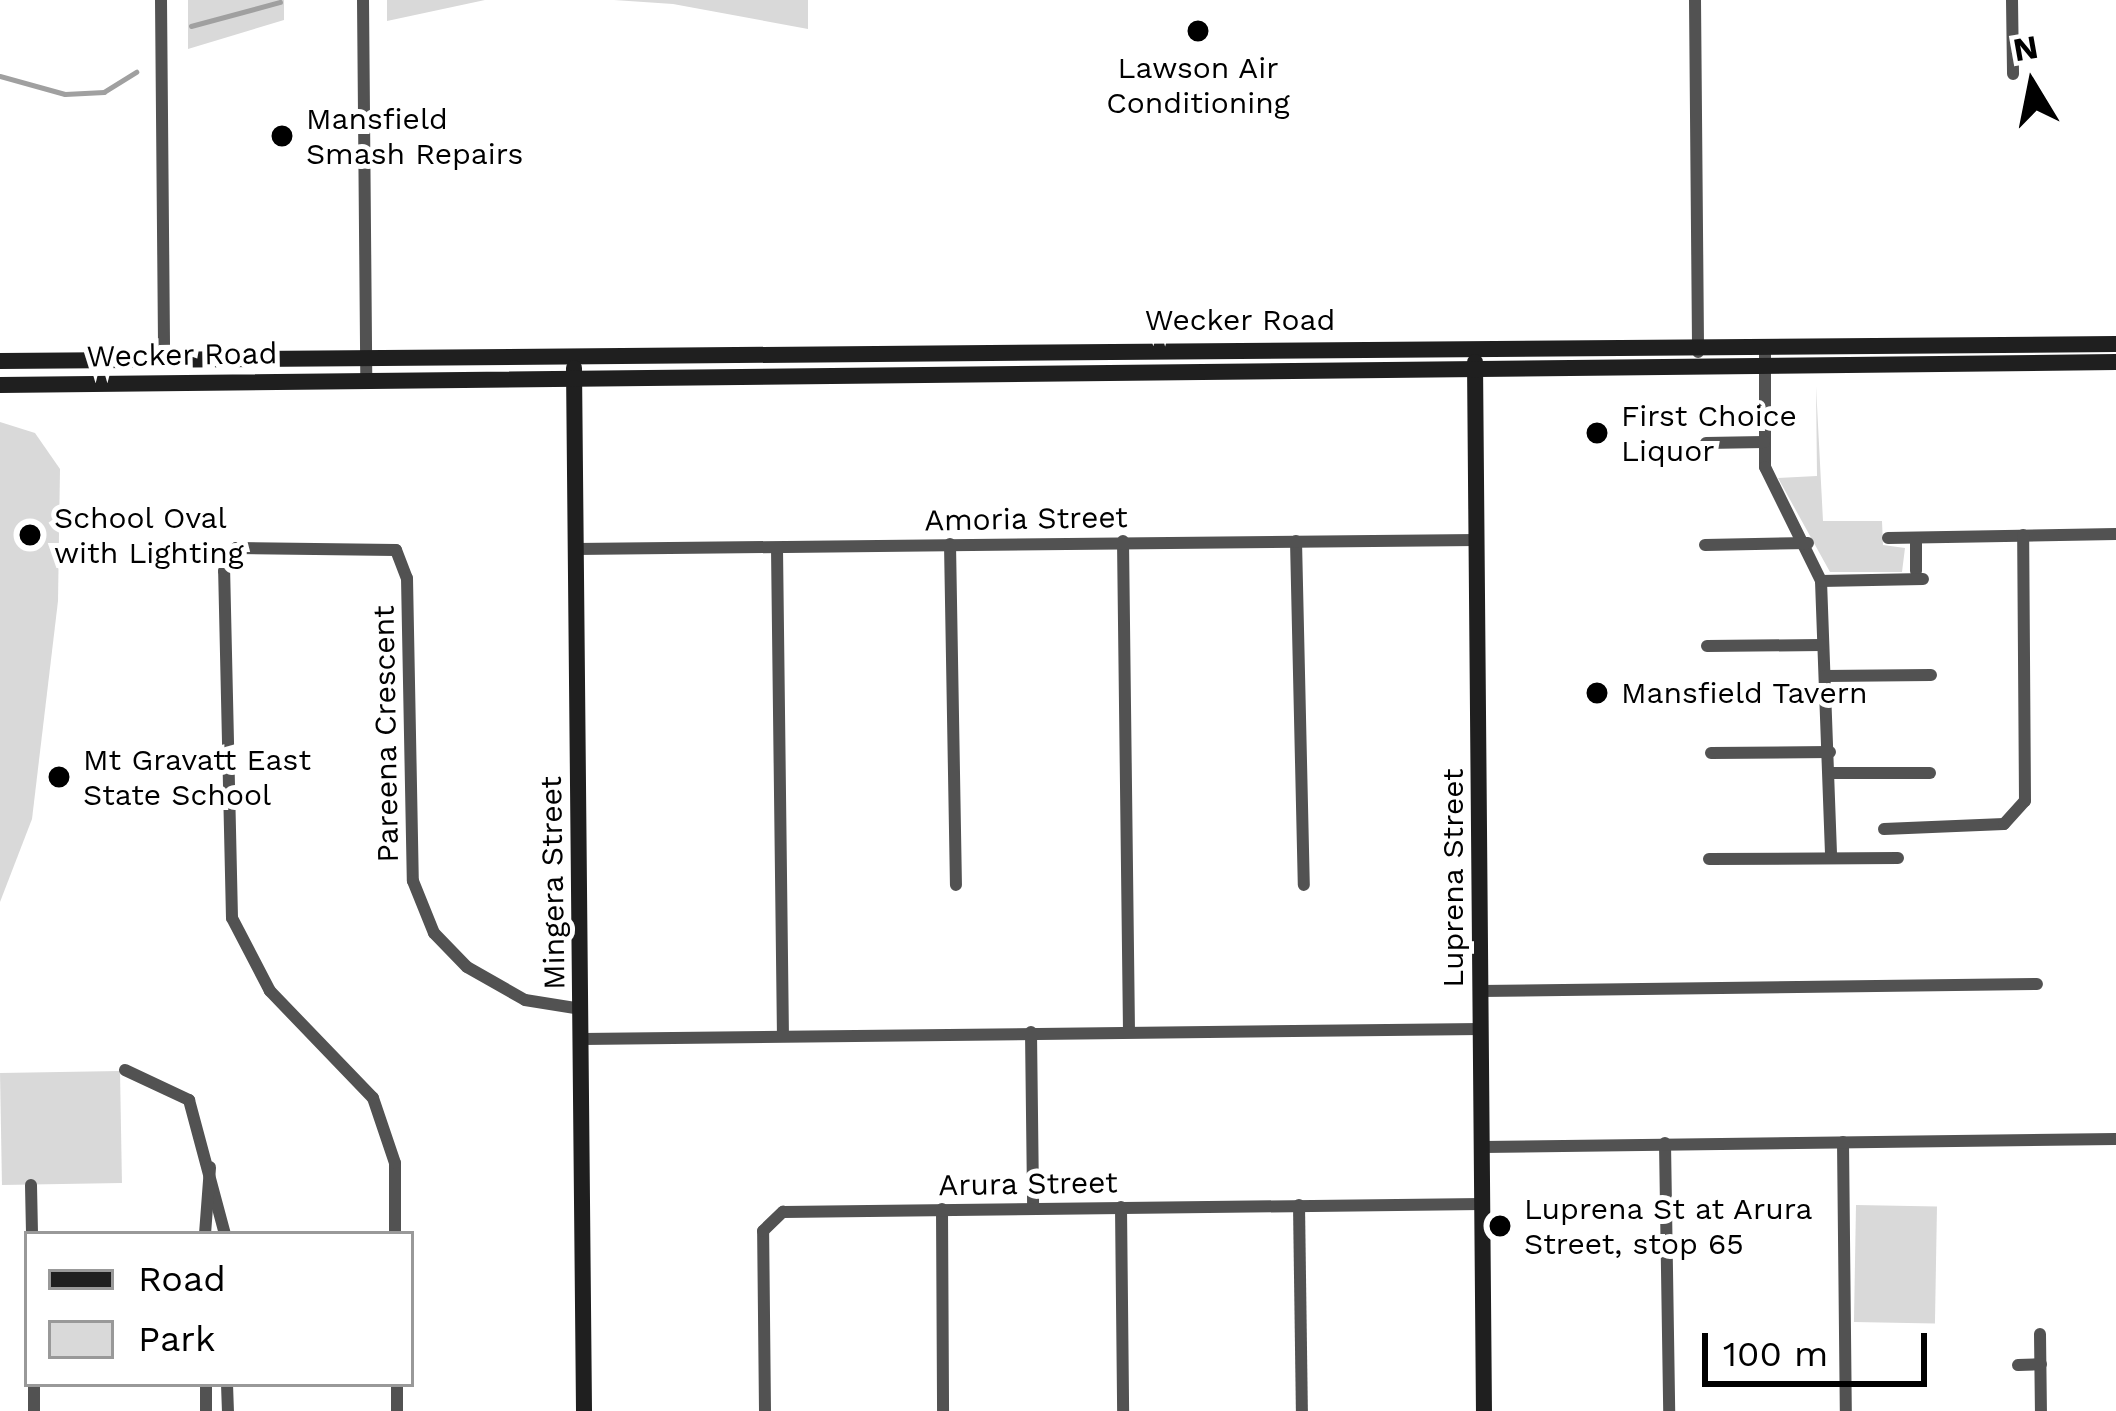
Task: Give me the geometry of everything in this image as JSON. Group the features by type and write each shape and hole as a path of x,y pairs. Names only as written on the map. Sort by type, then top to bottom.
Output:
{"street":[{"path":"161,0 164,358"},
{"path":"363,0 366,379"},
{"path":"1695,0 1698,366"},
{"path":"2012,0 2013,74"},
{"name":"Wecker Road","path":"0,385 1698,366 1765,356 2116,344"},
{"name":"Wecker Road","path":"0,361 1474,345 1698,346 1765,356 2116,362"},
{"name":"Luprena Street","path":"1474,345 1484,1411"},
{"path":"1123,348 1123,371"},
{"path":"974,350 974,373"},
{"name":"Mingera Street","path":"574,354 584,1411"},
{"path":"1765,356 1765,442 1771,480 1808,543 1821,581 1831,858"},
{"path":"1706,442 1765,442"},
{"path":"1888,538 2116,534"},
{"path":"1884,829 2004,824 2025,801 2023,535"},
{"path":"1821,581 1919,575 1916,538"},
{"name":"Amoria Street","path":"575,548 1477,540"},
{"path":"1296,541 1304,885"},
{"path":"1123,542 1130,1031"},
{"path":"1705,545 1808,543"},
{"path":"950,544 956,885"},
{"name":"Pareena Crescent","path":"395,1231 395,1163 373,1098 270,991 232,918 224,571 236,548 396,550 407,578 420,899 434,933 482,977 525,1000 581,1009"},
{"path":"777,548 783,1034"},
{"path":"1707,646 1821,645"},
{"path":"1826,676 1930,675"},
{"path":"1712,753 1830,752"},
{"path":"1830,773 1930,773"},
{"path":"1910,828 1910,844"},
{"path":"1709,859 1898,858"},
{"path":"1480,991 2037,984"},
{"path":"581,1039 1481,1029"},
{"path":"1031,1032 1033,1208"},
{"path":"125,1070 189,1100 224,1231"},
{"path":"1482,1147 2116,1139"},
{"path":"1844,1142 1846,1411"},
{"path":"1665,1143 1669,1411"},
{"path":"205,1231 210,1167"},
{"path":"31,1185 32,1231"},
{"name":"Arura Street","path":"764,1411 768,1220 941,1209 1482,1204"},
{"path":"1299,1205 1302,1411"},
{"path":"1121,1207 1123,1411"},
{"path":"941,1209 943,1411"},
{"path":"2040,1334 2042,1411"},
{"path":"2018,1365 2041,1364"}],"green space":[{"path":"188,0 284,0 284,20 188,49"},
{"path":"387,0 485,0 387,21"},
{"path":"614,0 808,0 808,29 673,4"},
{"path":"1816,386 1823,521 1882,521 1883,545 1905,548 1902,572 1830,572 1778,478 1817,476"},
{"path":"0,422 35,433 60,469 58,601 32,819 0,902"},
{"path":"120,1071 122,1183 2,1185 0,1073"},
{"path":"1856,1205 1937,1206 1935,1323 1854,1322"}],"waterway":[{"path":"191,26 280,2"},
{"path":"0,76 65,94 104,92 136,72"}],"place":[{"name":"Lawson Air Conditioning","path":"1198,31"},
{"name":"Mansfield Smash Repairs","path":"282,136"},
{"name":"First Choice Liquor","path":"1597,433"},
{"name":"School Oval with Lighting","path":"30,535"},
{"name":"Mansfield Tavern","path":"1597,693"},
{"name":"Mt Gravatt East State School","path":"59,777"},
{"name":"Luprena St at Arura Street, stop 65","path":"1500,1226"}]}
